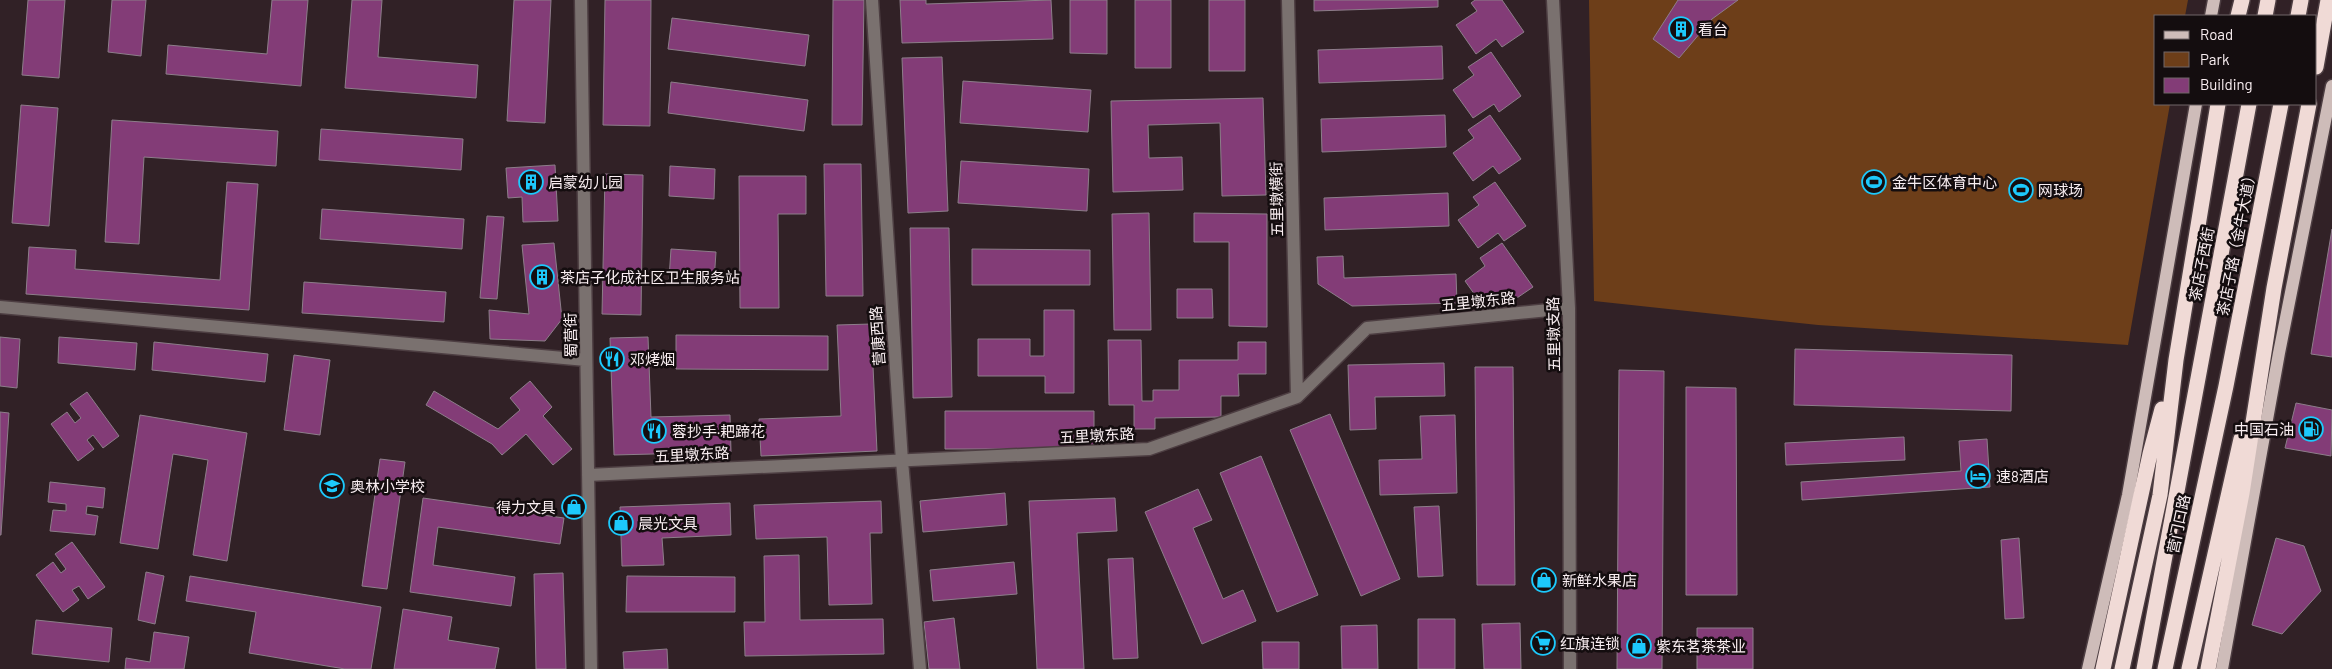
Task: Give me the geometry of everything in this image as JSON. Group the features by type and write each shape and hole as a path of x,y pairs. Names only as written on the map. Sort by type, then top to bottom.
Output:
{"highway":[{"path":"2238,15 2242,0"},
{"path":"2265,15 2268,0"},
{"path":"2298,15 2301,0"},
{"path":"2317,61 2328,0"},
{"path":"2122,669 2160,495 2176,360 2218,105"},
{"name":"茶店子西街","path":"2188,431 2249,105"},
{"name":"茶店子路（金牛大道）","path":"2226,386 2281,105"},
{"path":"2189,669 2274,288 2309,105"},
{"path":"2208,669 2242,493 2274,288"},
{"path":"2102,669 2150,454 2176,360"},
{"name":"营门口路","path":"2165,669 2226,386"},
{"name":"营门口路","path":"2144,669 2188,431"}],"main road":[{"path":"2211,15 2214,0"},
{"path":"2222,669 2279,353 2332,86"},
{"path":"2088,669 2128,495 2196,105"}],"street":[{"name":"蜀营街","path":"581,0 591,669"},
{"name":"营康西路","path":"872,0 902,461 920,669"},
{"name":"五里墩横街","path":"1288,0 1297,397"},
{"name":"五里墩支路","path":"1553,0 1570,308 1570,669"},
{"path":"0,306 586,360"},
{"name":"五里墩东路","path":"588,475 1149,449 1297,397 1367,328 1570,308"}],"green space":[{"name":"金牛区体育中心","path":"1589,0 2188,0 2185,15 2154,15 2154,105 2170,105 2128,345 1818,325 1594,301"}],"building":[{"path":"28,0 65,0 59,78 22,75"},
{"path":"112,0 146,0 141,56 108,52"},
{"path":"272,0 308,0 301,86 166,74 168,45 267,54"},
{"path":"352,0 382,0 378,57 478,65 476,98 345,88"},
{"path":"514,0 551,0 545,123 507,121"},
{"path":"605,0 651,0 650,126 603,125"},
{"path":"833,0 864,0 862,125 832,125"},
{"path":"900,0 926,0 926,4 1051,0 1053,39 902,43"},
{"path":"1070,0 1107,0 1107,54 1070,53"},
{"path":"1135,0 1171,0 1171,68 1135,68"},
{"path":"1209,0 1245,0 1245,71 1209,71"},
{"path":"1314,0 1438,0 1438,7 1314,11"},
{"path":"1475,0 1502,0 1524,32 1502,47 1496,39 1476,54 1456,25 1477,11 1471,3"},
{"name":"看台","path":"1678,0 1738,0 1712,19 1679,58 1653,39"},
{"path":"672,18 809,35 805,66 668,49"},
{"path":"1442,46 1443,79 1319,83 1318,50"},
{"path":"1491,52 1521,96 1499,112 1494,104 1473,118 1453,90 1474,75 1468,67"},
{"path":"942,57 948,211 908,213 902,58"},
{"path":"963,81 1091,90 1088,132 960,123"},
{"path":"671,82 808,100 804,131 668,113"},
{"path":"1263,98 1266,195 1222,196 1220,123 1148,125 1149,158 1182,157 1183,190 1113,192 1111,101"},
{"path":"21,105 58,108 49,226 12,223"},
{"path":"1445,115 1446,147 1322,152 1321,119"},
{"path":"1490,115 1521,159 1499,174 1493,166 1473,181 1453,153 1474,138 1468,130"},
{"path":"112,120 278,131 276,166 144,157 139,244 105,242"},
{"path":"321,129 463,139 461,170 319,160"},
{"path":"961,161 1089,169 1087,211 958,203"},
{"path":"824,164 861,164 863,296 826,296"},
{"name":"启蒙幼儿园","path":"555,165 558,221 523,222 522,197 508,198 506,168"},
{"path":"670,166 715,169 714,199 669,196"},
{"path":"605,174 643,175 641,315 602,314"},
{"path":"739,176 806,176 806,214 778,214 779,308 740,308"},
{"path":"227,182 258,184 249,310 26,294 29,247 76,250 75,269 220,280"},
{"path":"1495,182 1526,226 1504,241 1498,233 1478,248 1458,220 1479,205 1473,197"},
{"path":"1448,193 1449,226 1325,230 1324,198"},
{"path":"322,209 464,219 462,249 320,239"},
{"path":"1149,213 1151,330 1114,330 1112,214"},
{"path":"1194,213 1267,214 1267,327 1229,326 1229,242 1194,242"},
{"path":"487,216 504,217 497,299 480,298"},
{"path":"910,228 949,228 952,397 913,398"},
{"path":"2332,229 2332,357 2311,354"},
{"name":"茶店子化成社区卫生服务站","path":"554,243 562,319 545,341 490,339 489,310 529,314 522,245"},
{"path":"1502,243 1533,287 1511,302 1505,294 1485,309 1465,281 1485,266 1480,258"},
{"path":"671,249 716,252 714,282 669,279"},
{"path":"972,249 1090,250 1090,285 972,285"},
{"path":"1343,256 1344,278 1456,274 1457,303 1352,306 1318,284 1317,257"},
{"path":"304,282 446,292 444,322 302,313"},
{"path":"1177,289 1212,289 1213,318 1177,318"},
{"path":"1044,310 1074,310 1074,393 1045,393 1045,376 978,376 978,339 1030,339 1030,356 1044,356"},
{"path":"871,324 877,451 761,456 759,419 841,416 837,325"},
{"path":"676,335 828,336 828,370 676,369"},
{"path":"0,337 20,339 17,388 0,386"},
{"path":"59,337 137,343 135,370 58,363"},
{"path":"648,337 651,417 730,415 731,452 614,455 610,338"},
{"path":"1108,340 1141,340 1142,401 1153,401 1153,390 1179,390 1179,360 1238,360 1238,342 1266,342 1266,374 1238,374 1239,396 1221,396 1221,417 1155,418 1155,429 1134,429 1134,405 1109,405"},
{"path":"154,342 268,354 265,382 152,370"},
{"path":"1795,349 2012,355 2011,411 1794,405"},
{"path":"294,355 330,360 320,435 284,430"},
{"path":"1444,363 1445,396 1375,397 1376,429 1350,430 1348,365"},
{"path":"1475,367 1513,367 1515,585 1477,585"},
{"path":"1619,370 1664,371 1662,669 1617,669"},
{"path":"530,381 552,407 543,416 572,449 553,465 526,434 502,455 492,444 426,405 434,391 498,429 520,410 510,398"},
{"path":"1686,387 1736,388 1737,595 1686,595"},
{"path":"87,392 119,436 103,448 93,435 87,440 94,449 78,461 51,424 67,412 75,423 81,418 70,404"},
{"name":"中国石油","path":"2296,403 2332,410 2331,456 2285,448"},
{"path":"945,411 1094,411 1094,449 945,449"},
{"path":"0,412 9,413 1,535 0,535"},
{"path":"1330,414 1400,579 1361,596 1290,430"},
{"path":"140,415 247,433 227,561 193,555 208,460 173,454 158,549 120,543"},
{"path":"1455,415 1457,493 1380,495 1379,460 1422,459 1420,416"},
{"path":"1904,437 1905,460 1786,465 1785,443"},
{"path":"1987,439 1990,487 1802,500 1801,482 1961,471 1959,441"},
{"path":"1261,456 1318,595 1277,612 1220,473"},
{"path":"380,459 405,462 387,589 362,586"},
{"path":"50,482 105,488 103,508 87,506 86,514 98,516 95,535 50,531 53,510 66,511 66,504 48,502"},
{"path":"1198,489 1212,520 1193,528 1223,599 1243,590 1256,621 1202,644 1145,512"},
{"path":"1005,493 1007,525 923,532 920,501"},
{"path":"423,498 564,518 560,544 438,527 433,565 515,577 511,606 410,592"},
{"path":"1115,498 1117,531 1077,533 1084,669 1037,669 1029,501"},
{"path":"881,501 882,533 870,533 872,604 829,605 827,537 756,539 754,505"},
{"path":"730,503 731,535 662,538 664,565 622,566 620,507"},
{"path":"1439,506 1443,576 1418,577 1414,507"},
{"path":"2019,538 2024,618 2005,619 2001,540"},
{"path":"2276,538 2304,546 2321,591 2282,634 2252,625"},
{"path":"72,542 105,587 88,599 79,586 72,590 79,600 63,612 36,575 53,562 61,573 66,569 55,554"},
{"path":"799,555 800,620 883,619 884,654 745,656 744,622 765,622 764,556"},
{"path":"1133,558 1138,658 1113,659 1108,559"},
{"path":"1014,562 1017,594 933,601 930,570"},
{"path":"146,572 164,576 155,624 138,620"},
{"path":"563,573 566,669 536,669 534,574"},
{"path":"190,576 381,607 371,669 345,669 249,653 256,612 186,601"},
{"path":"627,576 735,577 735,612 626,612"},
{"path":"403,609 452,617 448,640 499,648 495,669 394,669"},
{"path":"954,618 960,669 929,669 924,622"},
{"path":"1418,619 1455,619 1455,669 1418,669"},
{"path":"36,620 112,628 109,662 32,654"},
{"path":"1520,623 1521,669 1484,669 1482,624"},
{"path":"1377,625 1378,669 1342,669 1341,626"},
{"path":"1697,628 1753,628 1753,669 1697,669"},
{"path":"154,632 189,637 184,669 125,669 126,658 150,662"},
{"path":"1262,642 1299,642 1299,669 1263,669"},
{"path":"667,649 668,669 624,669 623,652"}],"place":[{"name":"看台","path":"1681,29"},
{"name":"启蒙幼儿园","path":"531,182"},
{"name":"金牛区体育中心","path":"1874,182"},
{"name":"网球场","path":"2021,190"},
{"name":"茶店子化成社区卫生服务站","path":"542,277"},
{"name":"邓烤烟","path":"612,359"},
{"name":"中国石油","path":"2311,429"},
{"name":"蓉抄手·耙蹄花","path":"654,431"},
{"name":"速8酒店","path":"1978,476"},
{"name":"奥林小学校","path":"332,486"},
{"name":"得力文具","path":"574,507"},
{"name":"晨光文具","path":"621,523"},
{"name":"新鲜水果店","path":"1544,580"},
{"name":"红旗连锁","path":"1543,643"},
{"name":"紫东茗茶茶业","path":"1639,646"}]}
